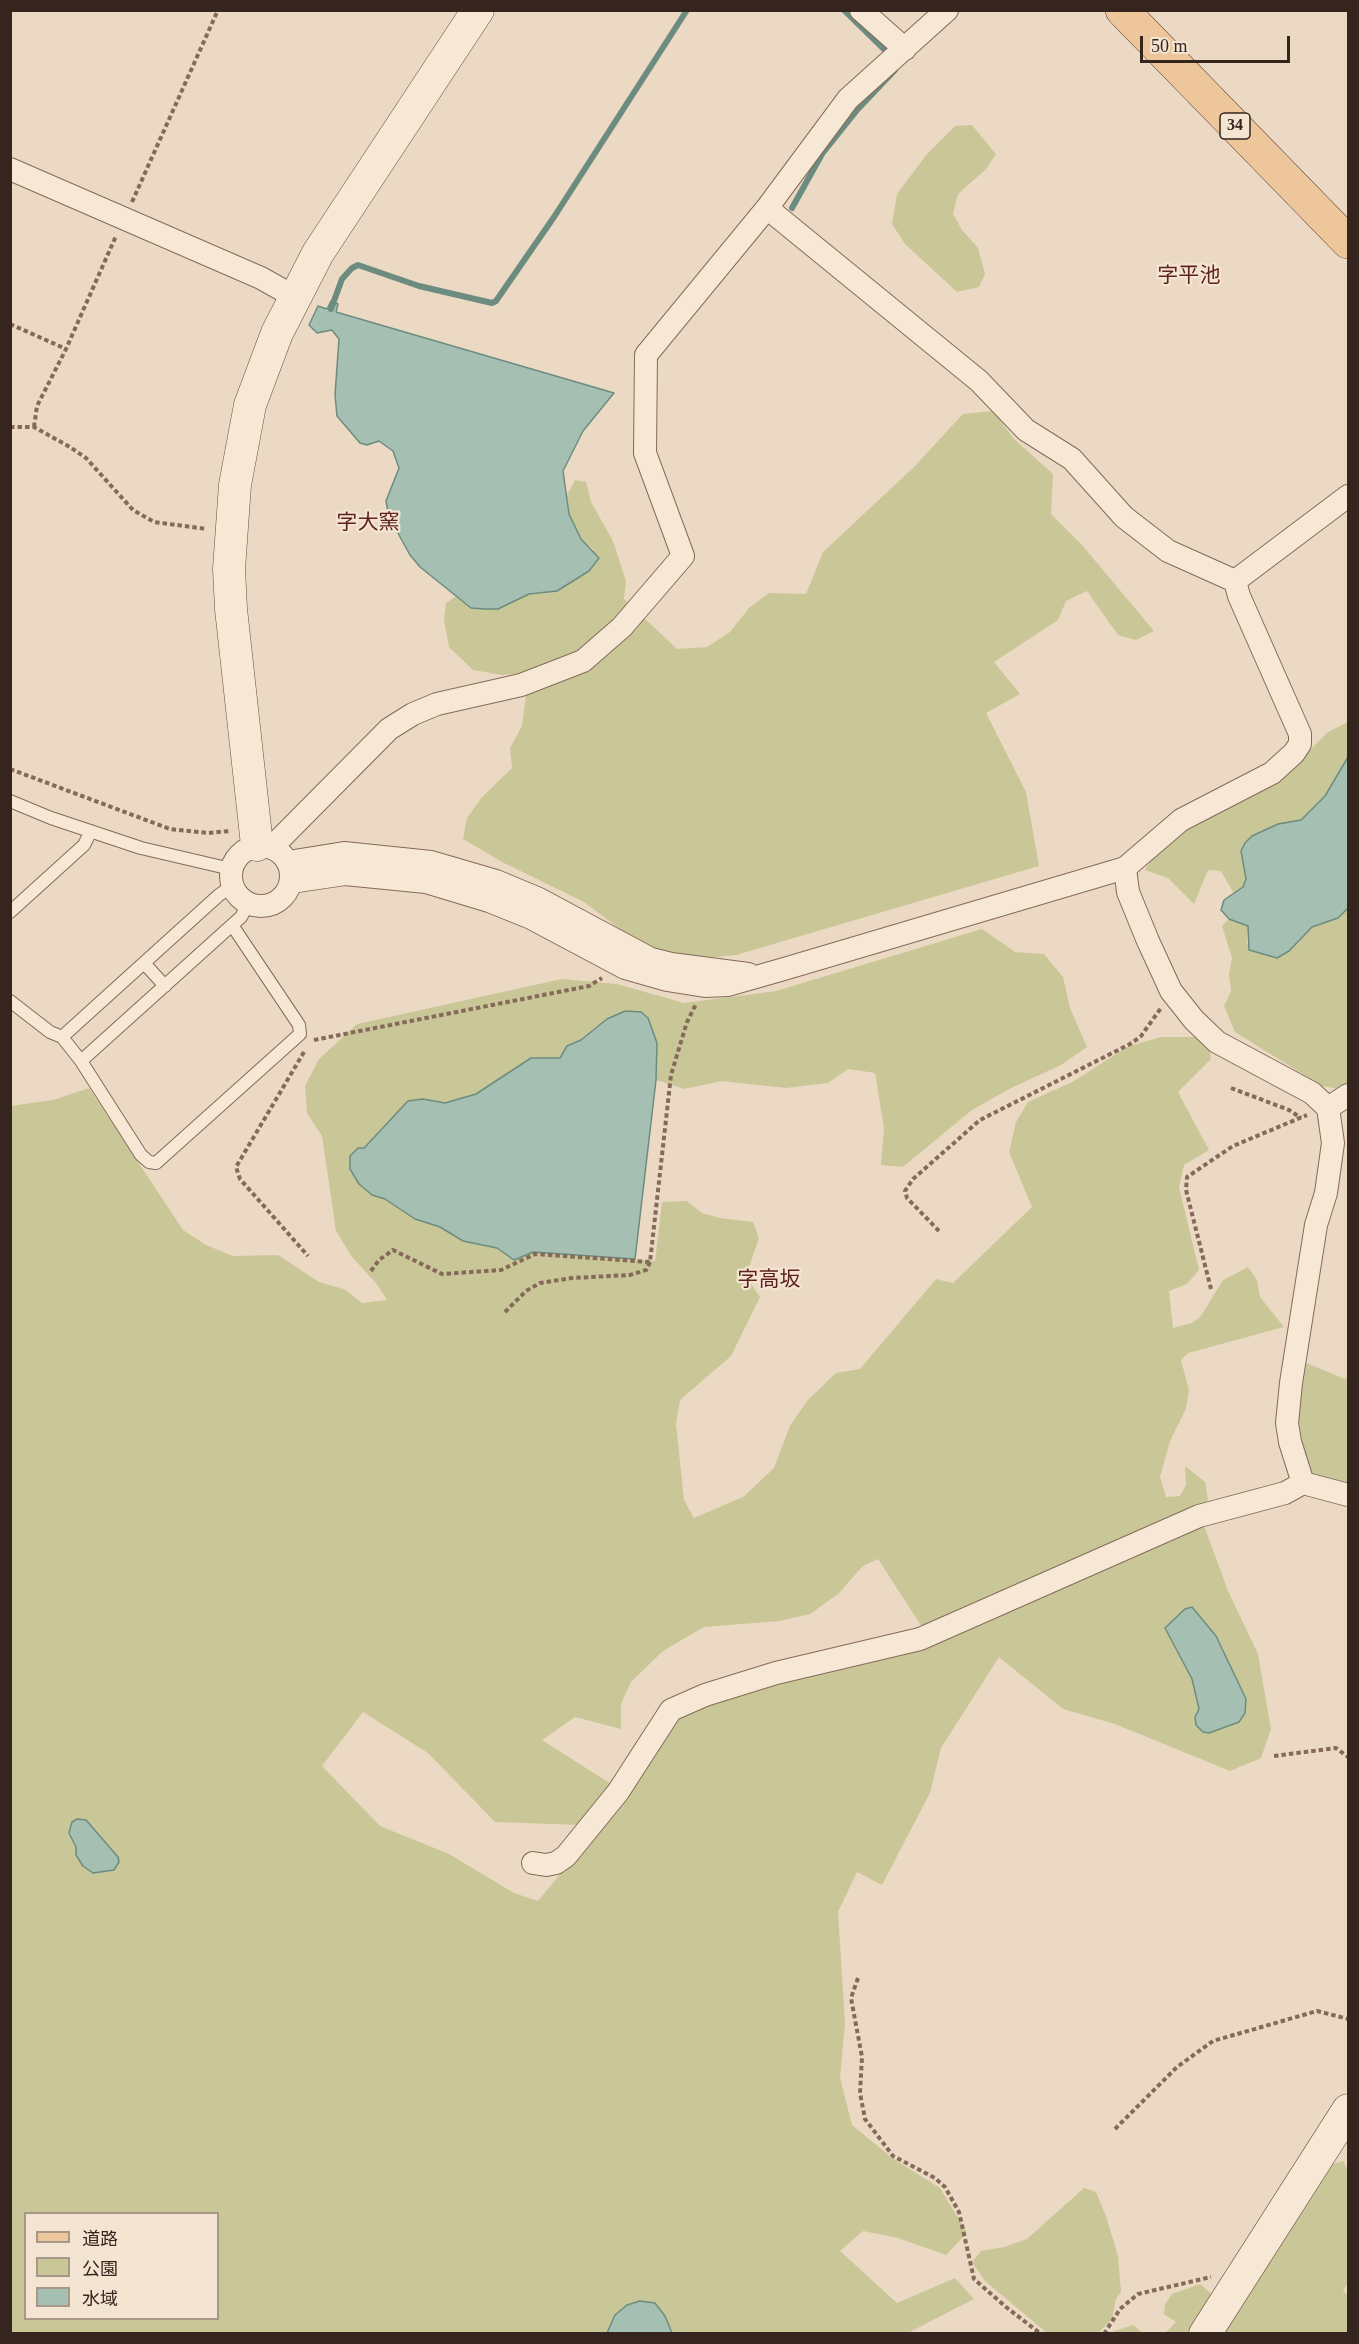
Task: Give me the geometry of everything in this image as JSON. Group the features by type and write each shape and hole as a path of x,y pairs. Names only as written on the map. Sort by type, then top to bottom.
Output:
{"main road":[{"name":"34","path":"1122,10 1348,242"}],"street":[{"path":"478,10 318,253 293,296 266,359 250,405 235,485 231,531 231,609 271,857 278,901 264,906 249,903 236,894 232,878 238,855 271,857 345,863 431,861 587,935 651,959 758,976"},
{"path":"861,10 905,50"},
{"path":"271,857 376,740 390,729 413,714 437,704 521,685 583,660 622,627 683,556 645,453 646,355 766,208 848,99 947,10"},
{"path":"10,169 261,278 293,296"},
{"path":"766,208 979,381 1026,430 1072,459 1124,517 1168,551 1236,581"},
{"path":"1236,581 1348,496"},
{"path":"587,935 613,963 656,977 701,985 728,985 1125,868 1181,820 1272,773 1294,753 1300,744 1300,734 1239,596 1236,581"},
{"path":"1125,868 1128,892 1171,991 1194,1020 1217,1042 1312,1093 1328,1108 1333,1143 1291,1383 1287,1423 1303,1483"},
{"path":"1328,1108 1348,1095"},
{"path":"533,1863 546,1865 566,1856 618,1792 671,1710 705,1695 776,1673 920,1639 1199,1516 1285,1493 1303,1483 1348,1495"},
{"path":"1205,2334 1348,2110"}],"lane":[{"path":"10,801 91,831 232,878 219,895 63,1037"},
{"path":"10,912 84,845 91,831"},
{"path":"81,1061 242,917 249,903"},
{"path":"10,1001 50,1032 63,1037 141,1155 149,1162 160,1161 300,1034 298,1025 232,925"},
{"path":"144,963 165,986"}],"path":[{"path":"10,324 66,349"},
{"path":"10,427 34,427 70,447 92,464 133,510 154,522 231,531"},
{"path":"10,769 170,829 208,833 232,831 271,857"},
{"path":"308,1256 240,1179 236,1167 237,1161 304,1054 304,1042 589,986 601,978 613,963"},
{"path":"505,1312 526,1291 540,1283 572,1278 630,1275 646,1270 651,1262 672,1075 687,1022 701,994 701,985"},
{"path":"939,1231 907,1198 905,1191 913,1179 980,1120 1132,1043 1152,1023 1171,991"},
{"path":"1231,1088 1289,1110 1301,1118"},
{"path":"1211,1289 1186,1190 1187,1177 1233,1146 1328,1108"},
{"path":"371,1271 379,1260 393,1250 442,1274 501,1270 535,1254 651,1262"},
{"path":"1274,1756 1336,1748 1348,1757"},
{"path":"858,1978 851,1998 862,2057 860,2093 865,2119 894,2156 935,2178 945,2187 959,2212 974,2279 1041,2334"},
{"path":"1115,2129 1177,2067 1213,2040 1317,2011 1348,2019"},
{"path":"1104,2334 1120,2309 1138,2294 1214,2276 1237,2283"}],"green space":[{"path":"972,125 996,154 986,169 958,194 953,214 962,230 978,248 985,274 979,287 957,292 905,244 892,224 897,194 927,154 955,126"},
{"path":"993,411 1014,439 1053,474 1051,514 1082,545 1154,631 1136,640 1118,635 1087,591 1066,601 1058,620 994,662 1020,694 986,713 1026,792 1039,866 736,955 688,960 637,942 584,902 504,863 463,839 467,818 482,797 512,768 510,748 522,726 526,696 514,674 502,675 473,670 449,647 444,620 446,603 458,595 472,608 498,609 529,594 542,592 594,550 581,539 569,514 567,495 575,480 586,482 591,502 613,541 626,581 624,599 677,649 707,647 730,632 749,608 769,593 806,594 823,552 914,467 963,414"},
{"path":"1348,722 1348,757 1325,796 1301,821 1278,824 1252,836 1245,843 1241,852 1246,878 1243,887 1234,894 1221,871 1208,870 1194,904 1168,878 1145,870 1157,851 1185,829 1300,760 1328,732"},
{"path":"1348,908 1348,1087 1344,1090 1322,1086 1235,1032 1224,1006 1231,991 1229,974 1232,958 1222,926 1229,919 1242,922 1248,926 1247,944 1289,951 1312,927 1338,918"},
{"path":"982,929 1015,952 1044,954 1063,977 1070,1008 1087,1047 1061,1065 1013,1087 972,1110 903,1167 881,1165 884,1128 875,1073 848,1069 828,1083 786,1088 722,1081 684,1089 656,1080 657,1043 648,1018 641,1012 626,1011 607,1019 581,1040 567,1046 560,1058 531,1058 476,1094 445,1103 423,1099 408,1101 363,1148 358,1148 350,1156 350,1169 359,1184 372,1195 385,1199 415,1219 440,1227 463,1241 497,1248 514,1260 533,1252 655,1261 662,1202 687,1201 702,1213 753,1222 759,1238 746,1276 760,1297 731,1356 680,1400 676,1424 684,1500 694,1518 743,1497 774,1468 790,1426 807,1401 836,1373 860,1369 936,1279 953,1283 1032,1207 1009,1152 1016,1122 1028,1102 1074,1081 1127,1047 1161,1037 1199,1037 1209,1046 1211,1059 1178,1092 1209,1150 1184,1165 1179,1187 1199,1270 1187,1284 1169,1291 1173,1328 1192,1323 1201,1316 1223,1280 1248,1267 1257,1280 1260,1297 1284,1327 1188,1353 1181,1360 1189,1390 1186,1409 1170,1441 1160,1477 1166,1497 1180,1496 1186,1485 1185,1466 1205,1482 1208,1500 1199,1508 924,1630 878,1559 863,1566 838,1594 810,1614 779,1621 704,1627 663,1651 631,1682 621,1704 621,1729 575,1717 542,1740 611,1784 580,1825 495,1822 428,1753 363,1712 322,1766 380,1826 449,1854 514,1893 538,1901 619,1803 676,1713 703,1700 921,1646 1202,1520 1228,1591 1258,1654 1271,1729 1261,1758 1230,1771 1115,1724 1063,1709 999,1657 941,1748 930,1793 882,1885 857,1872 838,1912 845,2023 840,2078 852,2125 892,2158 940,2188 967,2233 946,2255 898,2238 863,2231 840,2251 897,2303 955,2278 974,2299 906,2334 11,2333 10,1106 53,1100 89,1088 183,1230 206,1245 233,1256 278,1255 319,1282 344,1289 362,1303 387,1300 376,1283 352,1257 336,1231 322,1136 307,1113 305,1086 319,1059 357,1024 562,979 617,984 684,1003 776,991","holes":["76,1819 86,1820 117,1857 119,1862 114,1870 93,1873 83,1866 76,1855 76,1847 69,1833 72,1822"]},
{"path":"1304,1362 1345,1379 1348,1375 1348,1489 1314,1480 1302,1462 1297,1430"},
{"path":"1343,2161 1348,2170 1348,2282 1343,2291 1348,2295 1348,2333 1221,2334 1326,2166"},
{"path":"1084,2188 1096,2192 1106,2216 1118,2256 1121,2292 1116,2299 1112,2319 1098,2333 1047,2333 985,2281 972,2262 981,2251 1004,2247 1027,2239"},
{"path":"1200,2284 1214,2296 1190,2333 1165,2333 1176,2322 1164,2314 1165,2304 1172,2294"},
{"path":"1133,2325 1143,2333 1112,2333 1114,2331"}],"water":[{"path":"331,301 338,304 336,312 614,393 583,431 563,471 569,514 581,539 599,558 589,571 557,591 529,594 498,609 485,609 471,608 420,567 410,555 389,517 386,501 399,468 393,451 379,441 367,445 360,443 337,416 335,395 339,339 332,330 317,333 309,325 318,306 327,309"},
{"path":"1348,757 1348,908 1338,918 1312,927 1289,951 1277,958 1249,950 1248,926 1229,919 1221,910 1224,900 1243,887 1246,879 1241,851 1245,843 1252,836 1278,824 1301,820 1325,796"},
{"path":"625,1011 641,1012 648,1018 657,1043 656,1080 635,1259 533,1252 514,1260 497,1248 463,1241 440,1227 415,1219 385,1199 372,1195 359,1184 350,1169 350,1156 358,1148 364,1148 408,1101 423,1099 445,1103 476,1094 531,1058 560,1058 567,1046 581,1040 607,1019"},
{"path":"1192,1607 1216,1636 1246,1699 1245,1713 1239,1722 1209,1733 1203,1732 1196,1725 1195,1717 1199,1709 1192,1679 1165,1628 1185,1609"},
{"path":"77,1819 86,1820 118,1857 119,1862 114,1870 93,1873 83,1866 76,1855 76,1847 69,1833 72,1822"},
{"path":"640,2301 655,2303 665,2316 672,2333 607,2333 615,2315 627,2305"}],"waterway":[{"path":"331,309 342,279 358,265 419,286 492,303 496,301 554,217 687,10"},
{"path":"844,10 890,55"},
{"path":"792,208 822,154 858,109 895,70"}],"district":[{"name":"字平池","path":"1189,276"},
{"name":"字大窯","path":"368,523"},
{"name":"字高坂","path":"769,1280"}]}
